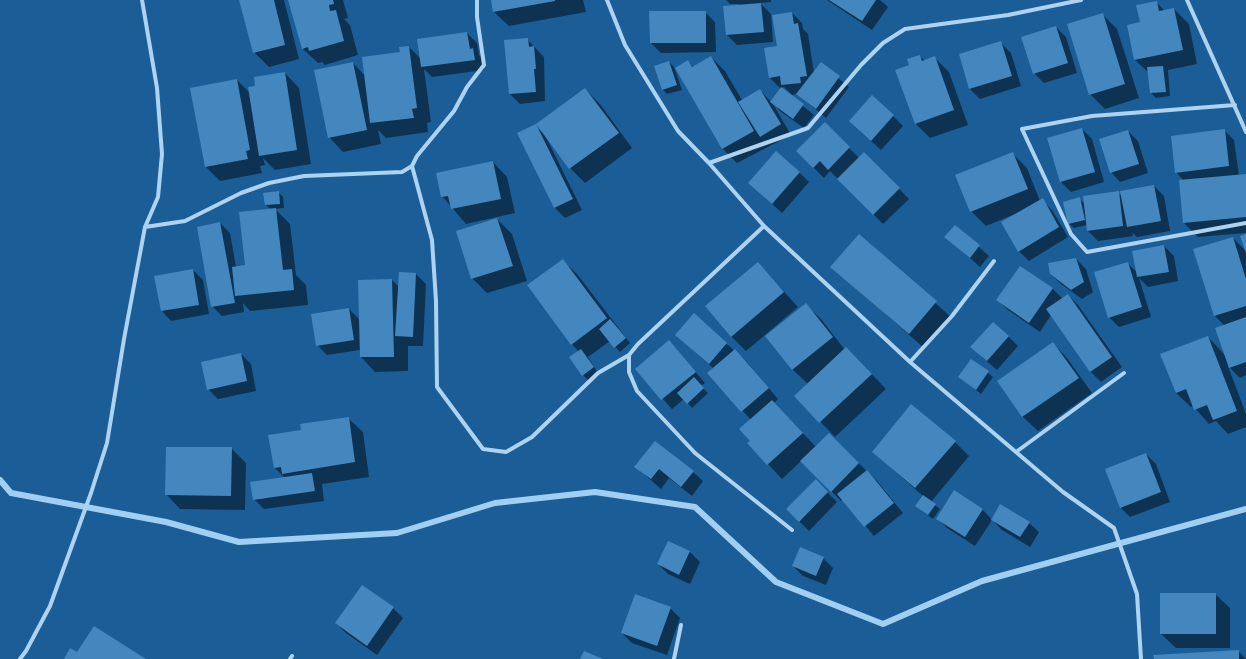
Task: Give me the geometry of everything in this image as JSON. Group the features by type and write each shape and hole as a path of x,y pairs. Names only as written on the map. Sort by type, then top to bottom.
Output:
{"street":[{"path":"20,659 26,651 50,606 91,493 107,443 124,339 146,226 158,197 162,154 157,88 142,0"},
{"path":"146,226 185,221 241,193 269,183 304,176 402,172 412,166 417,156 454,111 467,87 484,65 477,17 477,0"},
{"path":"607,0 625,45 678,131 709,163 764,226 910,362 1063,492 1114,528 1137,594 1141,659"},
{"path":"709,163 808,128 860,65 883,44 905,29 1008,15 1081,0"},
{"path":"1187,0 1246,132"},
{"path":"1235,105 1092,116 1022,129 1071,234 1087,252 1246,223"},
{"path":"412,166 432,240 436,301 437,387 483,449 506,452 532,437 598,373 629,356 638,344 764,226"},
{"path":"910,362 952,316 994,261"},
{"path":"629,356 629,372 637,391 647,402 695,453 792,530"},
{"path":"1016,452 1124,373"},
{"path":"674,659 681,625"}],"building":[{"path":"239,0 274,0 285,45 253,53"},
{"path":"288,0 333,0 334,4 329,5 330,11 336,10 344,41 309,51 308,47 302,49"},
{"path":"491,0 555,0 555,1 493,12"},
{"path":"829,0 876,0 862,21"},
{"path":"1157,1 1159,11 1174,8 1183,50 1134,60 1127,25 1140,22 1136,5"},
{"path":"761,3 764,32 726,35 723,6"},
{"path":"649,11 706,11 706,43 650,43"},
{"path":"792,12 794,24 798,23 807,76 800,77 801,83 781,85 780,76 769,78 764,48 777,46 772,15"},
{"path":"1103,13 1125,84 1089,95 1067,24"},
{"path":"1056,26 1068,63 1033,74 1021,37"},
{"path":"467,32 470,49 473,48 475,60 421,67 417,39"},
{"path":"528,38 529,47 534,46 536,92 509,94 504,40"},
{"path":"1001,41 1012,76 969,89 959,54"},
{"path":"409,46 417,108 412,109 414,118 370,123 362,57 400,52 399,47"},
{"path":"920,55 922,61 935,56 954,110 915,124 895,70 909,65 907,59"},
{"path":"711,56 754,131 722,149 675,68 688,60 692,67"},
{"path":"669,61 677,85 662,90 654,66"},
{"path":"353,62 367,130 328,138 314,70"},
{"path":"821,62 840,76 816,109 796,94"},
{"path":"1163,66 1166,92 1150,93 1147,67"},
{"path":"285,72 297,150 259,156 248,87 255,86 254,77"},
{"path":"237,79 250,150 246,151 248,159 205,167 190,88"},
{"path":"781,87 804,104 793,119 770,102"},
{"path":"585,88 619,133 569,169 536,124"},
{"path":"760,89 781,124 760,137 738,102"},
{"path":"872,95 894,115 871,141 849,121"},
{"path":"825,122 850,147 828,170 820,161 813,168 796,151"},
{"path":"536,124 573,199 554,208 517,133"},
{"path":"1082,128 1095,172 1060,182 1047,138"},
{"path":"1225,129 1229,166 1175,173 1171,136"},
{"path":"1128,130 1139,164 1110,173 1099,139"},
{"path":"776,151 800,172 772,204 748,183"},
{"path":"864,152 900,188 873,215 837,179"},
{"path":"1013,152 1028,189 970,212 955,175"},
{"path":"493,161 501,199 451,209 448,196 441,197 436,173"},
{"path":"1246,174 1246,217 1183,223 1179,180"},
{"path":"1154,185 1161,221 1127,227 1120,191"},
{"path":"279,191 280,204 265,205 263,193"},
{"path":"1119,191 1123,226 1087,231 1083,196"},
{"path":"1080,197 1085,220 1068,224 1063,202"},
{"path":"1043,198 1059,227 1018,252 1001,222"},
{"path":"276,208 283,270 292,269 294,290 235,296 232,267 245,265 239,212"},
{"path":"497,218 513,266 471,279 456,231"},
{"path":"220,222 235,303 211,307 197,227"},
{"path":"955,225 980,245 970,258 944,237"},
{"path":"859,234 937,301 909,334 830,267"},
{"path":"1246,234 1246,253 1240,236"},
{"path":"1233,237 1246,279 1246,306 1214,316 1193,249"},
{"path":"1164,245 1169,272 1137,277 1132,251"},
{"path":"1076,258 1084,282 1071,290 1050,274 1048,263"},
{"path":"563,259 607,318 571,345 527,285"},
{"path":"758,262 784,292 731,337 705,306"},
{"path":"1128,262 1142,307 1108,318 1094,272"},
{"path":"1020,266 1053,288 1029,323 996,300"},
{"path":"193,269 199,305 161,311 154,276"},
{"path":"399,272 416,273 413,337 395,336"},
{"path":"392,279 394,357 360,357 358,280"},
{"path":"1068,294 1112,357 1090,372 1046,309"},
{"path":"806,303 833,337 792,370 765,336"},
{"path":"349,308 354,340 316,346 311,314"},
{"path":"694,313 727,343 709,364 675,335"},
{"path":"1246,317 1246,362 1229,368 1215,328"},
{"path":"610,319 626,338 614,348 599,329"},
{"path":"993,322 1009,336 987,361 970,347"},
{"path":"1208,336 1237,411 1213,420 1207,405 1194,410 1186,389 1176,393 1160,354"},
{"path":"669,340 696,372 661,400 635,369"},
{"path":"1053,342 1079,378 1022,417 997,381"},
{"path":"846,347 872,374 819,423 794,396"},
{"path":"581,349 594,367 582,376 569,357"},
{"path":"735,349 769,388 741,412 707,373"},
{"path":"241,353 247,381 207,390 201,362"},
{"path":"971,359 989,371 976,390 958,377"},
{"path":"694,377 704,388 687,404 677,393"},
{"path":"772,400 803,433 767,465 747,443 750,441 739,429"},
{"path":"911,404 956,441 915,488 872,452"},
{"path":"349,417 355,462 282,474 281,467 274,468 268,435 301,430 300,424"},
{"path":"829,433 859,463 831,492 800,461"},
{"path":"655,441 694,471 681,487 659,469 651,479 634,467"},
{"path":"166,447 232,447 231,496 165,495"},
{"path":"1146,453 1161,492 1120,508 1105,469"},
{"path":"867,470 894,503 864,527 837,494"},
{"path":"312,473 315,491 253,500 250,482"},
{"path":"816,479 828,492 799,522 786,509"},
{"path":"954,490 983,509 965,537 936,519"},
{"path":"923,495 936,504 928,515 915,506"},
{"path":"1000,504 1030,522 1020,537 991,520"},
{"path":"668,541 690,551 679,575 657,564"},
{"path":"800,547 824,557 816,576 792,566"},
{"path":"362,585 394,607 367,646 335,623"},
{"path":"1160,593 1216,593 1216,634 1160,634"},
{"path":"635,594 671,607 657,646 621,633"},
{"path":"94,626 146,659 64,659 70,648 77,652"},
{"path":"1239,650 1239,659 1154,659 1153,655"},
{"path":"584,651 603,659 580,659"}],"waterway":[{"path":"0,480 11,493 166,522 239,542 397,533 495,503 595,492 695,507 776,582 883,624 982,581 1246,509"}]}
